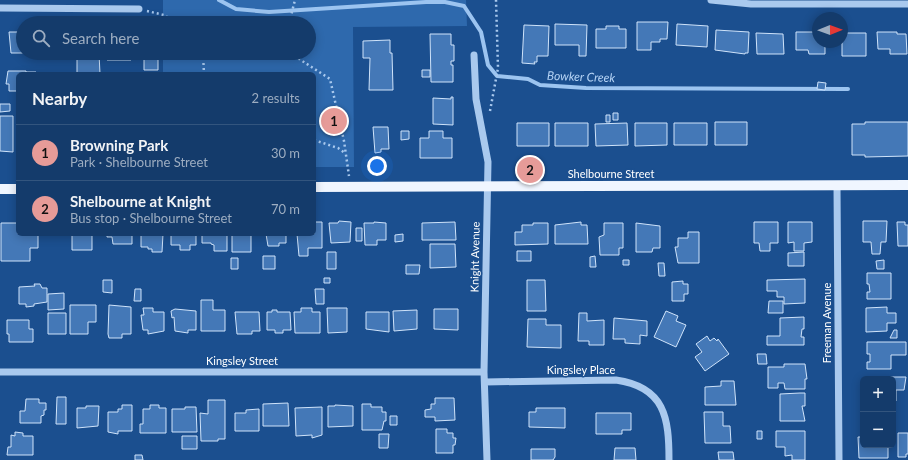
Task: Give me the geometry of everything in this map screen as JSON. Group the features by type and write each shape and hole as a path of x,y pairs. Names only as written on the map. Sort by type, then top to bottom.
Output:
{"main road":[{"name":"Shelbourne Street","path":"316,187 908,185"},
{"path":"0,189 16,189"}],"street":[{"path":"711,0 751,4 908,4"},
{"path":"0,8 139,9"},
{"name":"Knight Avenue","path":"474,55 476,99 488,162 484,372 487,460"},
{"name":"Freeman Avenue","path":"837,186 840,460"},
{"name":"Kingsley Street","path":"0,372 484,372"},
{"name":"Kingsley Place","path":"485,382 616,380 637,385 654,397 665,413 669,433 669,460"}],"path":[{"path":"291,16 295,0"},
{"path":"494,86 498,68 499,44 495,0"},
{"path":"139,9 166,16"},
{"path":"203,60 204,72"},
{"path":"301,60 330,79 344,141 344,153 349,169 349,187"},
{"path":"316,141 338,148 344,153"}],"shaded area":[{"path":"163,0 466,0 467,26 353,27 354,167 316,167 316,72 163,72 163,60 316,60 316,16 163,16"}],"building":[{"path":"637,22 668,22 667,39 660,39 660,42 651,42 651,50 637,50"},
{"path":"555,24 587,25 586,56 579,56 579,45 555,45"},
{"path":"677,24 708,26 707,47 676,45"},
{"path":"524,25 549,26 548,56 537,56 537,62 534,62 535,64 522,63"},
{"path":"606,26 619,26 619,29 626,29 626,48 596,48 596,29 606,29"},
{"path":"716,30 749,32 748,53 745,54 715,50"},
{"path":"9,32 16,32 16,53 11,53"},
{"path":"796,32 812,32 812,48 825,48 825,54 809,54 808,50 796,50"},
{"path":"877,32 897,32 897,34 906,34 907,54 890,54 890,49 878,49"},
{"path":"756,33 783,34 784,54 757,54"},
{"path":"848,33 866,33 866,56 842,56 842,48 848,48"},
{"path":"430,34 451,34 451,45 454,45 454,61 451,61 451,65 453,65 453,82 431,82"},
{"path":"390,40 390,53 392,53 393,90 369,90 370,58 363,58 363,41"},
{"path":"77,60 99,60 100,72 77,72"},
{"path":"144,60 158,60 158,70 144,70"},
{"path":"422,70 430,70 430,77 422,77"},
{"path":"8,71 26,71 16,72 16,91 9,91 9,84 6,84"},
{"path":"818,82 826,83 825,90 817,89"},
{"path":"451,97 453,97 453,125 433,124 433,98 451,99"},
{"path":"0,104 10,104 10,111 0,112"},
{"path":"613,113 618,113 618,120 613,120"},
{"path":"606,115 610,115 610,122 606,122"},
{"path":"0,116 13,116 13,152 0,151"},
{"path":"715,122 747,122 747,145 715,145"},
{"path":"865,122 908,122 908,156 865,157 865,155 852,155 852,124 865,124"},
{"path":"517,123 549,123 549,146 517,146"},
{"path":"555,123 588,123 588,146 555,146"},
{"path":"627,123 628,145 596,146 595,124"},
{"path":"635,123 667,123 667,145 635,146"},
{"path":"674,123 707,123 707,145 674,145"},
{"path":"373,127 388,127 389,149 381,149 381,152 375,153"},
{"path":"401,131 409,131 409,139 401,140"},
{"path":"429,131 443,131 443,138 452,138 452,158 420,158 420,138 429,138"},
{"path":"339,221 351,222 350,242 331,243 329,223 338,223"},
{"path":"863,221 887,221 886,242 881,242 880,254 872,254 871,242 863,242"},
{"path":"316,222 322,222 322,248 308,248 308,256 299,256 297,236 316,236"},
{"path":"455,222 456,240 422,240 422,223"},
{"path":"581,222 581,225 587,225 588,244 555,244 555,225"},
{"path":"754,222 778,222 778,243 770,243 770,251 760,251 759,243 754,243"},
{"path":"788,222 812,222 812,242 804,243 804,251 794,251 794,242 788,243"},
{"path":"897,222 905,222 905,225 908,225 908,246 898,246"},
{"path":"1,223 16,223 16,236 38,236 38,248 30,248 30,261 1,261"},
{"path":"364,223 386,223 386,240 377,240 377,245 365,245"},
{"path":"533,223 548,223 548,244 515,245 515,232 522,232 522,225 533,225"},
{"path":"604,223 623,223 623,248 619,248 619,255 600,255 599,237 604,235"},
{"path":"636,223 660,226 660,248 653,248 652,252 636,252"},
{"path":"356,228 362,228 362,241 356,241"},
{"path":"688,232 699,232 699,263 678,263 675,247 678,247 678,238 688,238"},
{"path":"403,234 403,241 395,242 395,235"},
{"path":"72,236 92,236 92,250 72,250"},
{"path":"132,236 132,244 113,244 112,237 107,237"},
{"path":"141,236 163,236 162,252 152,252 152,249 148,249 148,247 141,247"},
{"path":"171,236 196,236 196,245 190,245 190,250 180,250 180,245 171,245"},
{"path":"202,236 227,236 227,251 214,251 214,245 211,243 202,243"},
{"path":"232,236 251,236 251,252 232,252"},
{"path":"266,236 286,236 286,243 279,243 279,246 268,246"},
{"path":"430,244 455,244 456,267 430,268"},
{"path":"517,251 531,251 531,261 517,261"},
{"path":"327,252 336,252 336,269 327,269"},
{"path":"804,252 804,266 788,266 788,253"},
{"path":"263,256 275,256 275,269 263,269"},
{"path":"595,256 596,267 590,267 590,257"},
{"path":"231,258 238,258 238,269 231,269"},
{"path":"623,260 629,260 629,265 623,265"},
{"path":"884,260 884,269 877,269 876,261"},
{"path":"658,263 664,263 665,276 659,276"},
{"path":"406,265 420,265 419,274 406,274"},
{"path":"867,273 891,273 891,299 867,299 867,292 870,292 869,284 867,284"},
{"path":"324,278 330,278 330,283 324,283"},
{"path":"805,279 805,303 784,304 784,297 777,297 777,291 767,291 767,280"},
{"path":"103,280 112,280 112,293 103,292"},
{"path":"527,280 545,280 546,311 527,311"},
{"path":"683,281 683,284 688,284 688,294 684,294 684,301 672,301 672,282"},
{"path":"34,284 40,284 42,288 47,288 47,302 26,307 26,304 19,304 19,287 35,286"},
{"path":"135,289 141,289 141,301 134,301"},
{"path":"315,289 324,289 324,304 316,304"},
{"path":"64,293 64,309 48,310 48,294"},
{"path":"201,300 213,300 213,310 225,310 225,331 201,331"},
{"path":"769,301 783,301 783,313 768,313"},
{"path":"70,305 96,305 96,322 88,322 88,334 70,334"},
{"path":"109,305 131,307 131,334 122,334 122,338 109,338"},
{"path":"887,307 887,313 896,313 896,323 887,323 887,331 866,332 866,308"},
{"path":"143,308 153,308 153,312 164,312 164,331 148,334 148,330 143,330 141,315 144,315"},
{"path":"301,308 312,308 312,312 320,312 320,333 295,333 294,312 301,312"},
{"path":"327,308 347,308 347,332 328,333"},
{"path":"175,309 196,311 196,330 188,330 188,333 175,331 174,317 172,318 171,311"},
{"path":"434,309 458,309 458,330 434,329"},
{"path":"272,310 277,310 277,312 290,312 291,330 283,330 283,333 275,333 275,330 267,330 267,312 272,312"},
{"path":"417,310 417,329 394,331 393,311"},
{"path":"666,311 678,316 676,321 686,325 676,347 654,337"},
{"path":"235,312 259,312 260,331 252,331 252,334 237,334"},
{"path":"366,312 389,312 389,332 366,329"},
{"path":"48,313 66,313 66,334 48,334"},
{"path":"579,313 587,313 587,321 604,320 604,345 589,345 589,341 578,341"},
{"path":"804,317 804,329 802,329 801,337 804,337 804,345 767,345 767,336 780,336 780,318"},
{"path":"614,318 647,321 647,336 640,335 640,344 625,343 625,339 613,339"},
{"path":"528,319 546,319 546,325 561,325 561,348 527,347"},
{"path":"7,320 29,320 29,329 33,329 33,342 9,342 9,334 7,334"},
{"path":"894,330 897,330 897,338 890,338"},
{"path":"707,336 710,341 714,338 717,341 718,339 729,354 705,371 695,357 702,352 696,344"},
{"path":"867,342 906,342 906,355 891,355 891,369 867,369 867,362 870,362 870,354 867,354"},
{"path":"757,354 766,354 767,364 758,364"},
{"path":"784,364 805,364 807,379 805,379 805,389 785,389 784,383 778,383 778,388 768,388 768,367 784,367"},
{"path":"896,377 906,377 904,390 896,390"},
{"path":"721,381 734,381 736,405 705,405 705,387 721,386"},
{"path":"805,393 805,406 802,406 805,421 780,421 780,394"},
{"path":"57,397 66,397 66,424 56,424"},
{"path":"435,398 454,398 455,420 435,421 435,417 425,417 425,410 431,409 431,404 435,404"},
{"path":"26,399 39,399 39,403 46,403 46,410 44,410 44,415 41,416 41,423 20,423 20,411 25,411"},
{"path":"208,400 225,400 225,439 218,439 218,441 201,441 200,413 208,414"},
{"path":"288,403 289,426 263,426 263,404"},
{"path":"362,404 371,404 371,407 382,407 382,412 386,412 386,421 384,421 382,430 362,430"},
{"path":"122,405 132,405 132,431 118,431 118,434 108,432 108,412 118,412 118,409 122,409"},
{"path":"150,405 159,405 159,408 166,408 166,433 140,433 140,424 143,424 143,409 150,409"},
{"path":"86,406 99,406 98,426 77,428 77,408 86,408"},
{"path":"328,406 353,406 353,426 328,427"},
{"path":"185,407 196,407 197,432 172,432 172,409 185,409"},
{"path":"322,407 322,435 312,438 312,435 296,436 295,408"},
{"path":"536,408 565,408 565,428 529,427 529,412 536,412"},
{"path":"259,409 259,431 235,431 235,413 246,413 246,410"},
{"path":"704,412 723,412 723,426 730,426 731,443 705,443"},
{"path":"596,413 631,413 631,430 622,430 622,434 596,434"},
{"path":"390,416 397,416 397,425 390,425"},
{"path":"436,429 447,429 447,433 453,433 453,438 456,438 455,445 453,445 453,453 436,453"},
{"path":"757,431 762,431 762,439 757,439"},
{"path":"776,431 805,431 805,460 792,460 792,455 785,456 785,447 776,447"},
{"path":"15,432 23,433 23,436 33,436 33,455 7,455 8,447 11,447 11,435 15,436"},
{"path":"898,433 908,433 908,454 906,454 906,457 898,457"},
{"path":"379,434 389,434 388,448 379,448"},
{"path":"182,436 197,436 197,449 182,449"},
{"path":"858,437 860,437 860,448 888,448 888,458 859,458"},
{"path":"615,448 635,448 636,460 614,460"},
{"path":"531,449 555,449 555,457 553,460 531,460"},
{"path":"718,452 733,452 734,460 719,460"},
{"path":"135,455 142,455 143,460 135,460"}],"waterway":[{"name":"Bowker Creek","path":"219,0 236,9 269,12 426,2 445,2 464,6 481,32 488,65 497,76 528,79 540,85 586,88 848,89"}],"place":[{"name":"Browning Park","path":"334,121"},
{"name":"Shelbourne at Knight","path":"530,170"}]}
